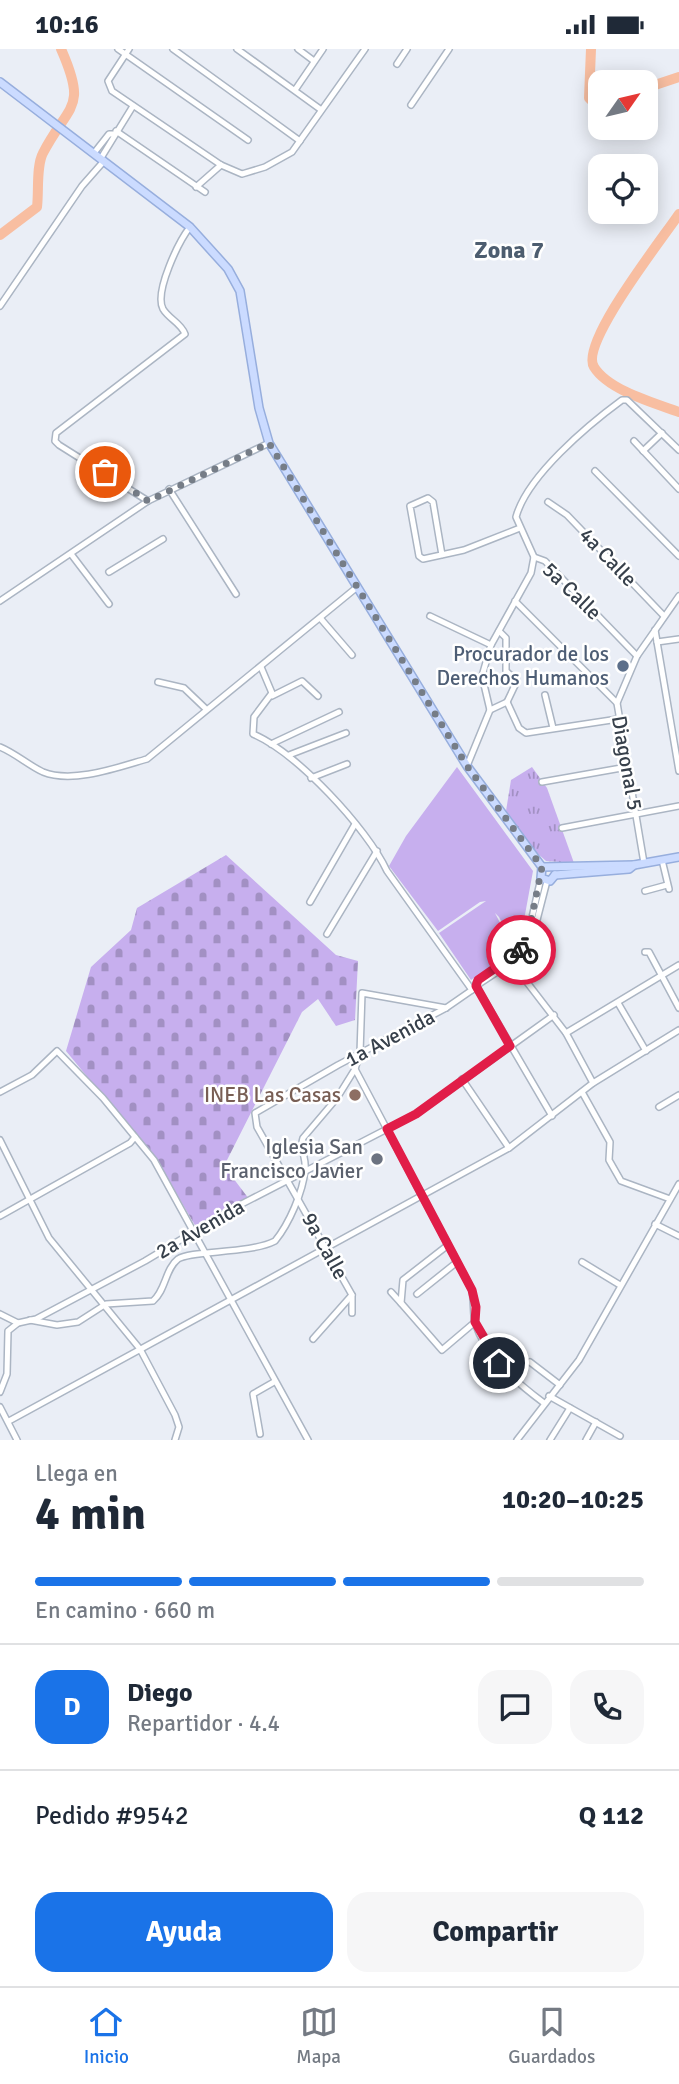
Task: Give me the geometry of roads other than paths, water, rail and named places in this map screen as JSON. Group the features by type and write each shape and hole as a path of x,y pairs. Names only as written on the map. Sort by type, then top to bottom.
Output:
{"main road":[{"path":"0,82 190,227 215,253 240,291 259,408 269,443 356,589 467,766 542,867 544,880"},
{"path":"542,867 554,871 634,865 679,857"},
{"path":"544,880 554,871"}],"street":[{"path":"118,49 127,51 248,140"},
{"path":"173,49 300,141"},
{"path":"237,49 320,109"},
{"path":"298,49 314,61"},
{"path":"295,90 323,49"},
{"path":"127,51 108,81 112,91 221,165 242,174 265,167 288,155 365,49"},
{"path":"397,64 407,49"},
{"path":"411,105 449,49"},
{"path":"0,306 100,157 116,139 115,132 133,106"},
{"path":"115,132 205,192"},
{"path":"196,187 221,165"},
{"path":"148,501 60,445 55,441 55,433 182,337 184,330 162,308 161,297 176,250 190,227"},
{"path":"467,766 490,710 482,676 491,645 531,573 534,557 516,517 521,500 590,426 622,400 627,400 679,450"},
{"path":"643,451 662,433"},
{"path":"635,441 679,489"},
{"path":"0,601 148,501 269,443"},
{"path":"595,471 679,556"},
{"path":"169,489 236,594"},
{"path":"442,555 433,502 428,498 412,503 410,506 419,556 423,559 442,555 464,550 520,528"},
{"name":"4a Calle","path":"548,502 567,515 664,616"},
{"path":"109,572 163,539"},
{"path":"71,554 109,604"},
{"name":"5a Calle","path":"534,557 545,561 637,656"},
{"path":"0,747 45,773 83,775 115,770 158,752 206,709 356,589"},
{"name":"Diagonal 5","path":"644,863 617,703 637,656 679,596"},
{"path":"514,601 617,703"},
{"path":"430,616 491,645"},
{"path":"320,619 352,655"},
{"path":"655,630 679,771"},
{"path":"490,710 507,702 517,681 506,671 506,638 499,631"},
{"path":"657,642 679,639"},
{"path":"261,667 272,696"},
{"path":"318,696 302,681 272,696 256,712 252,722 253,734 289,755 377,851 387,871 474,988 552,1116"},
{"path":"158,682 184,688 206,709"},
{"path":"545,695 553,728"},
{"path":"507,702 522,731 618,719"},
{"path":"271,744 339,712"},
{"path":"670,720 679,719"},
{"path":"289,755 346,733"},
{"path":"311,778 347,764"},
{"path":"542,782 627,767"},
{"path":"562,828 679,806"},
{"path":"310,902 355,824"},
{"path":"327,934 377,851"},
{"path":"645,891 668,887 662,860"},
{"path":"544,880 525,942 511,961 554,1015 593,1083"},
{"path":"645,952 649,952 679,1008"},
{"name":"1a Avenida","path":"260,1109 446,1008 511,961"},
{"path":"566,1033 679,965"},
{"path":"29,1320 57,1325 78,1322 106,1304 153,1301 166,1285 176,1261 184,1256 206,1255 266,1245 275,1241 286,1223 305,1171 301,1143 303,1138 344,1090 355,1069 360,1053 362,993 446,1008"},
{"path":"618,1003 646,1051"},
{"name":"2a Avenida","path":"18,1323 29,1320 145,1261 194,1230 416,1114 554,1015"},
{"path":"9,1421 509,1148 593,1083 679,1030"},
{"path":"0,1093 32,1075 57,1051 135,1137 154,1160 194,1230 274,1382 308,1440"},
{"path":"355,1069 472,1290 476,1307 475,1322 499,1363 544,1403"},
{"path":"462,1079 509,1148"},
{"path":"582,1092 610,1142 609,1160 621,1181 670,1199"},
{"path":"659,1107 679,1095"},
{"name":"9a Calle","path":"260,1109 253,1119 352,1294 352,1313"},
{"path":"0,1216 130,1143 135,1137"},
{"path":"0,1140 49,1238 106,1304 140,1349 175,1415 179,1427 175,1440"},
{"path":"519,1439 579,1360 679,1184"},
{"path":"655,1224 679,1236"},
{"path":"401,1303 403,1280 448,1245"},
{"path":"417,1294 457,1262"},
{"path":"582,1262 621,1285"},
{"path":"391,1292 442,1350 475,1322"},
{"path":"313,1339 352,1294"},
{"path":"0,1314 18,1323 0,1335"},
{"path":"0,1392 7,1374 8,1331"},
{"path":"530,1361 560,1385"},
{"path":"260,1434 253,1394 274,1382"},
{"path":"549,1397 620,1436"},
{"path":"0,1407 17,1440"},
{"path":"550,1440 570,1408"},
{"path":"586,1440 596,1422"}],"waterway":[{"path":"0,235 37,207 41,158 72,105 73,84 61,49"},
{"path":"590,70 591,49"},
{"path":"658,84 679,77"},
{"path":"679,214 610,315 593,355 594,367 620,389 679,412"}],"place":[{"name":"Procurador de los Derechos Humanos","path":"623,666"},
{"name":"INEB Las Casas","path":"355,1095"},
{"name":"Iglesia San Francisco Javier","path":"377,1159"}],"district":[{"name":"Zona 7","path":"509,250"}]}
